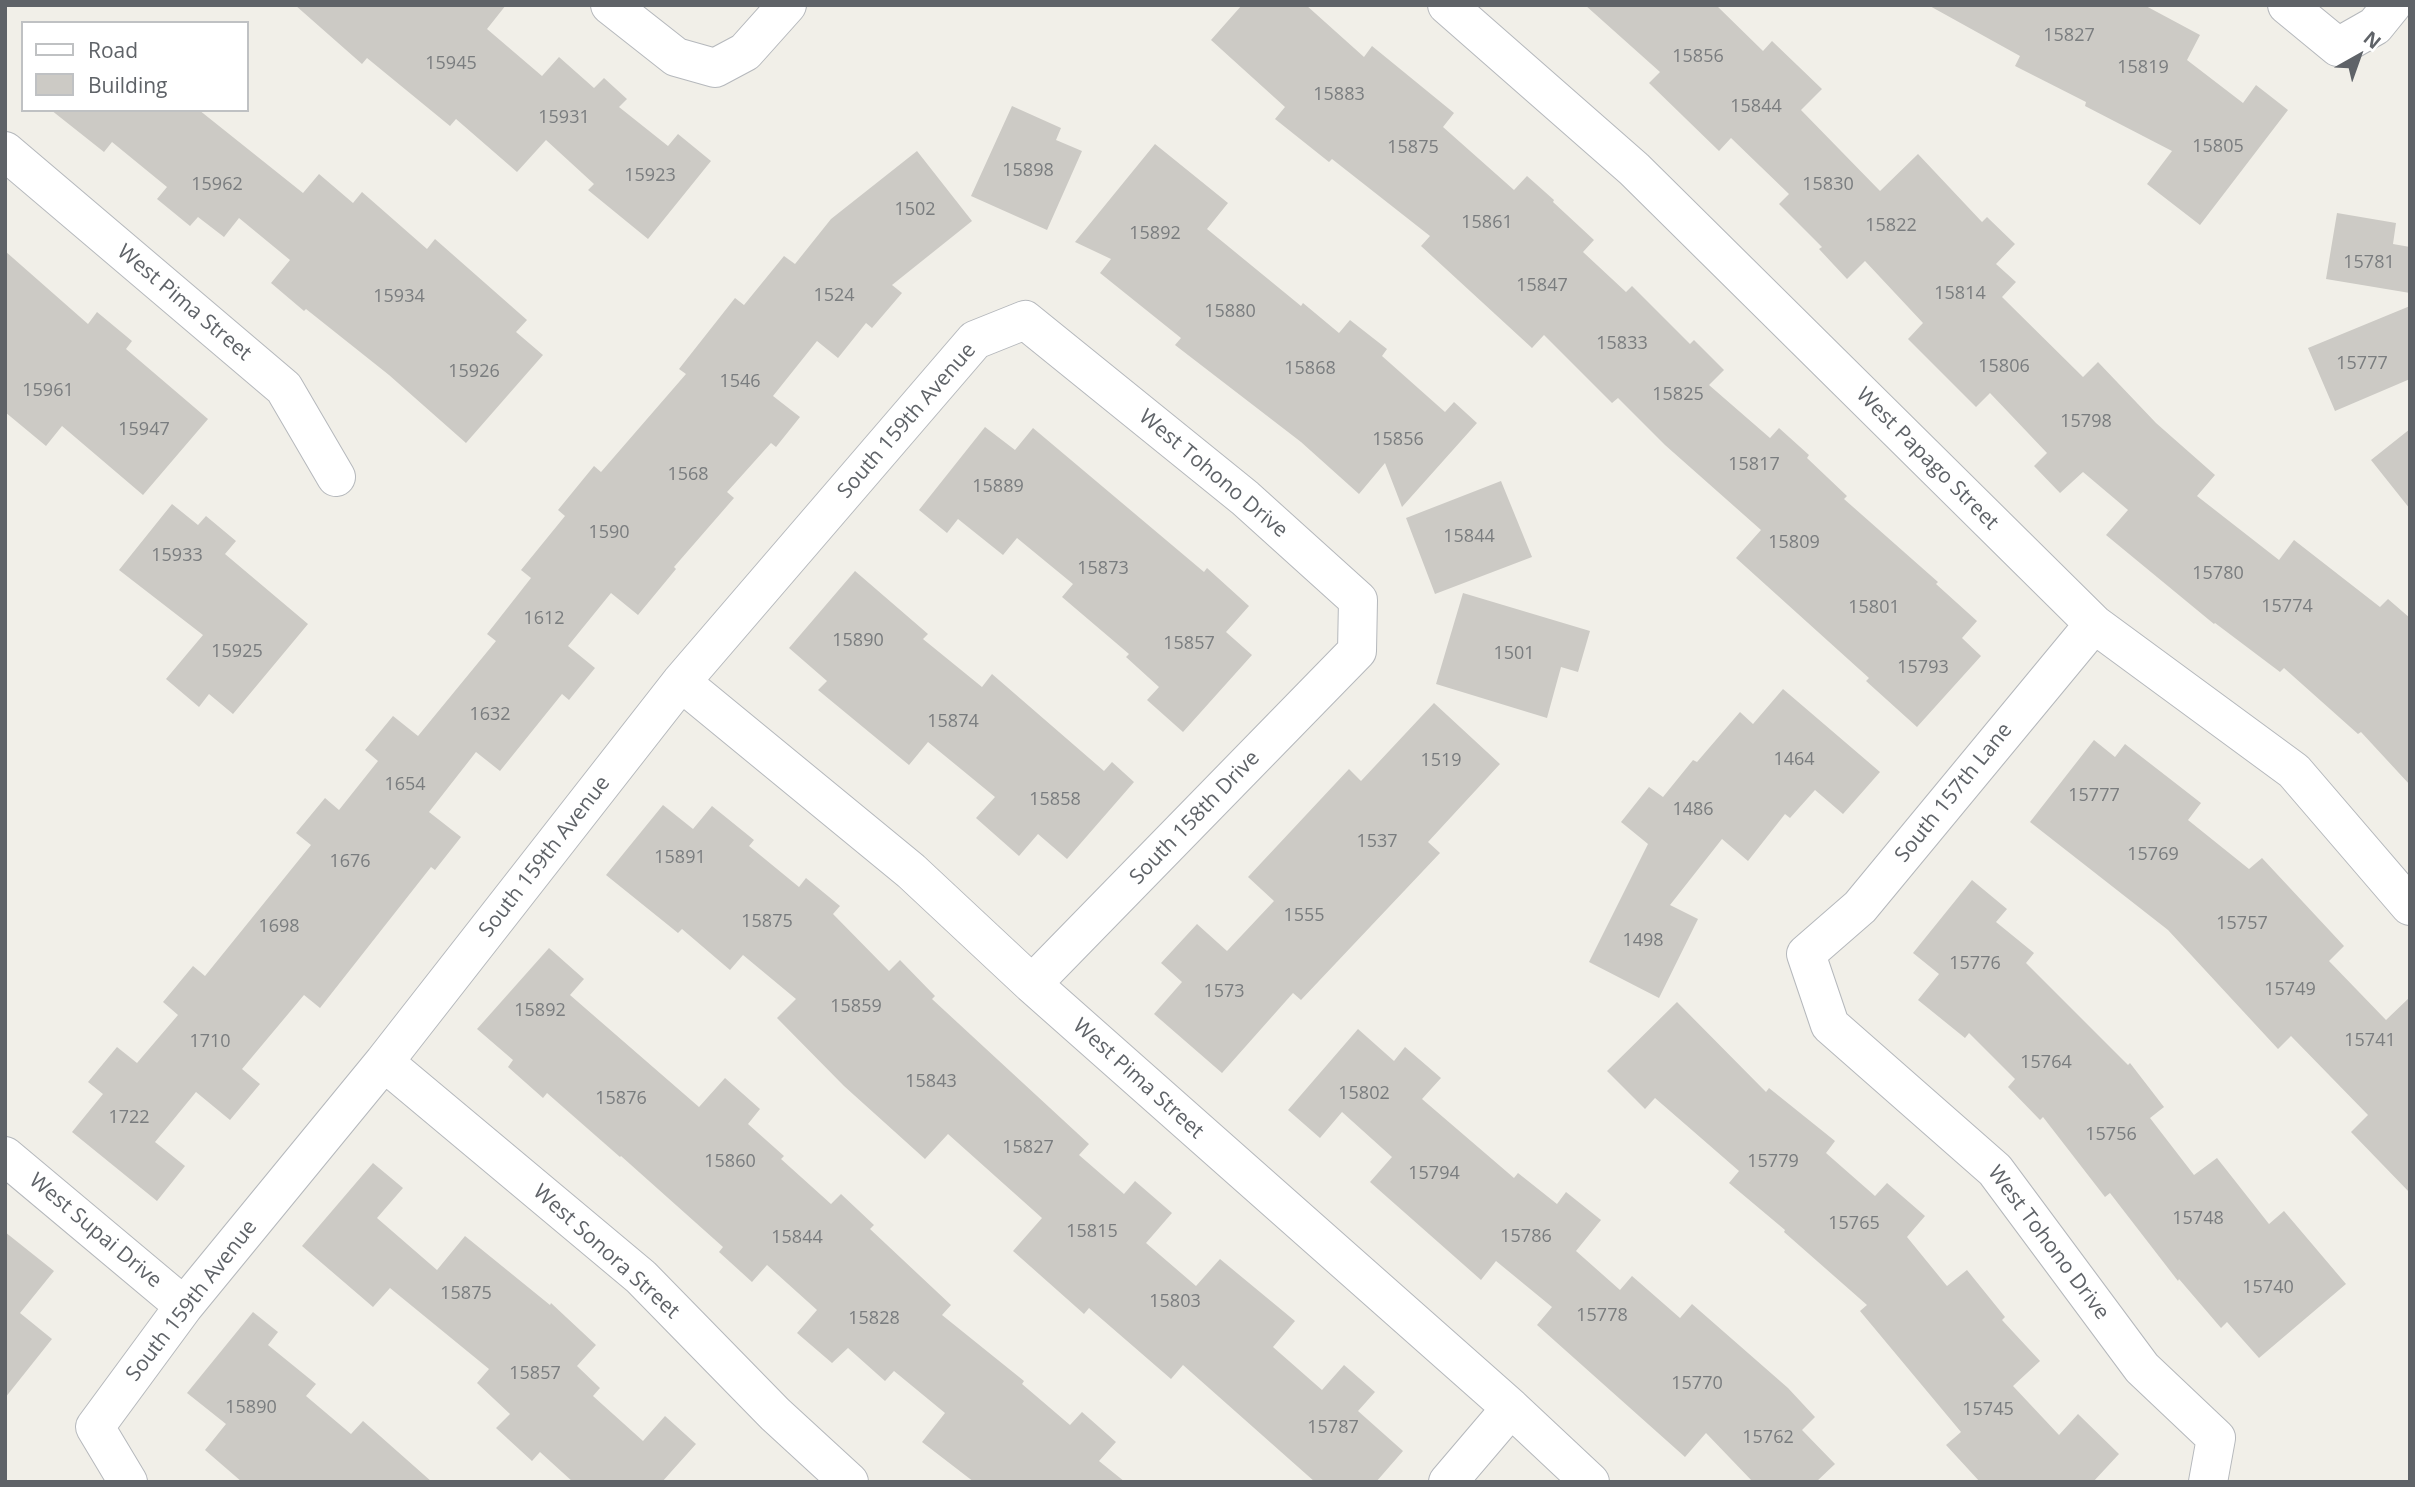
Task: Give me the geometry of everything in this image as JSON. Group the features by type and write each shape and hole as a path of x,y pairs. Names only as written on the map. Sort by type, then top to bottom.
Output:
{"street":[{"path":"610,5 676,57 715,68 745,52 787,5"},
{"name":"West Papago Street","path":"1447,5 1634,169 2094,624 2294,771 2410,906"},
{"path":"2287,5 2338,47 2375,26 2392,5"},
{"name":"West Pima Street","path":"5,151 284,388 336,477"},
{"name":"West Tohono Drive","path":"1025,320 1245,498 1358,600 1357,651"},
{"name":"South 159th Avenue","path":"128,1482 95,1427 184,1306 384,1062 681,682 975,340 1025,320"},
{"name":"South 157th Lane","path":"1806,954 1860,907 2094,624"},
{"name":"South 158th Drive","path":"1032,984 1357,651"},
{"name":"West Pima Street","path":"681,682 911,871 1032,984 1511,1408 1590,1482"},
{"name":"West Tohono Drive","path":"1806,954 1830,1025 1995,1170 2142,1368 2216,1438 2208,1482"},
{"name":"West Sonora Street","path":"384,1062 640,1277 775,1414 849,1482"},
{"name":"West Supai Drive","path":"5,1156 184,1306"},
{"path":"1448,1482 1511,1408"}],"building":[{"path":"295,5 506,5 487,29 542,76 559,57 594,88 604,78 627,99 619,107 668,146 678,134 711,161 648,239 588,190 594,184 546,140 517,172 456,119 450,126 367,58 362,64"},
{"path":"1242,5 1306,5 1364,57 1372,46 1454,113 1443,127 1514,190 1527,176 1554,200 1553,202 1594,240 1583,252 1626,292 1632,286 1690,344 1694,340 1724,370 1709,385 1770,438 1779,428 1809,455 1807,458 1847,496 1844,499 1938,582 1936,584 1977,621 1962,638 1981,656 1917,727 1866,681 1869,678 1736,558 1761,530 1665,445 1618,398 1612,403 1544,335 1532,348 1421,246 1430,236 1332,159 1329,162 1275,119 1285,107 1211,40"},
{"path":"1585,5 1716,5 1763,51 1772,41 1822,89 1801,110 1880,191 1918,154 1982,222 1987,217 2015,244 1996,264 2016,282 2002,297 2083,377 2098,362 2156,423 2215,475 2197,496 2279,560 2294,540 2380,607 2388,599 2410,618 2410,785 2361,732 2358,734 2284,668 2280,672 2214,624 2106,535 2128,510 2083,472 2060,493 2034,466 2047,453 1990,393 1976,407 1908,339 1923,323 1865,261 1847,279 1819,249 1822,247 1779,204 1789,194 1731,138 1719,151 1649,83 1660,72"},
{"path":"1928,5 2144,5 2200,35 2187,60 2243,103 2256,85 2288,110 2200,225 2147,184 2172,151 2085,106 2086,102 2015,66 2020,56"},
{"path":"1012,106 1061,128 1056,140 1082,151 1047,230 971,196"},
{"path":"54,112 202,112 303,193 319,174 353,203 362,192 427,249 435,239 527,320 516,332 543,355 466,443 389,375 271,283 290,260 239,218 224,237 198,217 190,226 157,199 167,187 112,142 104,152"},
{"path":"1155,144 1228,203 1207,229 1301,306 1303,303 1339,333 1350,320 1387,349 1382,356 1445,412 1454,402 1477,423 1402,507 1385,463 1359,494 1301,442 1175,345 1181,338 1100,273 1111,259 1075,242"},
{"path":"917,151 972,221 892,285 902,293 872,328 866,323 838,358 817,341 773,396 800,417 776,447 771,443 727,492 734,498 674,567 676,569 638,615 611,593 568,646 595,668 569,700 562,694 500,771 476,752 429,812 461,837 435,870 431,867 320,1008 304,995 242,1069 260,1084 230,1120 196,1092 155,1142 185,1166 157,1201 72,1132 103,1094 88,1082 117,1047 137,1063 178,1015 163,1002 193,966 205,976 311,845 296,833 325,798 339,810 378,761 365,750 393,716 418,736 496,641 487,634 531,578 521,570 565,516 558,510 594,466 601,472 686,374 679,369 735,298 744,305 784,256 795,264 831,219"},
{"path":"2337,213 2396,223 2393,244 2410,247 2410,293 2326,279"},
{"path":"5,251 88,324 97,312 132,341 126,349 208,419 143,495 62,426 46,446 5,412"},
{"path":"2410,306 2410,379 2335,411 2308,348"},
{"path":"985,427 1015,450 1033,428 1204,572 1207,568 1249,606 1226,632 1252,655 1183,732 1147,700 1159,687 1126,657 1129,654 1062,597 1073,584 1017,538 1003,555 958,519 947,533 919,510"},
{"path":"2410,429 2410,509 2371,460"},
{"path":"1501,481 1532,557 1435,594 1406,518"},
{"path":"172,504 198,525 206,516 236,541 225,554 308,624 233,714 209,694 199,707 166,679 203,635 119,570"},
{"path":"855,571 928,634 923,639 982,687 992,674 1104,771 1112,762 1134,782 1067,859 1038,834 1019,856 976,818 995,797 928,742 909,765 818,690 827,681 789,648"},
{"path":"1463,593 1590,631 1578,672 1561,667 1547,718 1436,684"},
{"path":"1783,689 1880,772 1843,814 1815,790 1790,818 1785,814 1748,861 1722,839 1670,905 1698,919 1659,998 1589,962 1648,844 1621,822 1649,787 1663,797 1693,760 1697,762 1740,712 1753,724"},
{"path":"1434,703 1500,764 1428,842 1440,853 1301,1000 1293,993 1222,1073 1154,1014 1182,982 1161,963 1197,924 1227,951 1274,901 1248,877 1349,769 1361,781"},
{"path":"2094,740 2115,757 2125,744 2201,803 2188,820 2249,869 2262,858 2344,946 2329,961 2386,1020 2410,997 2410,1193 2351,1132 2368,1115 2291,1036 2278,1049 2168,930 2030,822"},
{"path":"663,805 693,829 712,806 754,840 749,846 799,887 806,878 840,906 833,914 889,971 900,960 935,996 932,999 1089,1144 1079,1155 1124,1194 1135,1181 1172,1213 1146,1243 1196,1286 1220,1259 1295,1321 1273,1347 1322,1390 1344,1365 1375,1392 1358,1411 1403,1451 1376,1482 1315,1482 1183,1365 1171,1379 1089,1308 1084,1314 1013,1251 1042,1218 948,1134 925,1159 844,1086 777,1018 796,999 743,955 730,970 682,929 678,933 606,875"},
{"path":"1972,880 2007,909 1996,922 2034,953 2026,963 2128,1065 2130,1063 2164,1107 2150,1118 2194,1175 2217,1158 2269,1224 2284,1211 2346,1284 2259,1358 2227,1322 2221,1328 2179,1279 2178,1281 2110,1193 2105,1197 2043,1117 2040,1120 2008,1087 2015,1079 1969,1033 1965,1038 1918,1000 1939,974 1913,953"},
{"path":"549,948 584,979 570,995 699,1107 725,1078 760,1109 748,1124 784,1156 781,1159 831,1204 841,1194 874,1225 870,1229 951,1305 942,1315 1024,1381 1022,1384 1070,1425 1082,1412 1116,1442 1099,1461 1125,1482 974,1482 922,1442 945,1413 894,1371 885,1381 848,1348 832,1363 797,1333 817,1310 767,1265 752,1282 719,1252 723,1247 621,1156 547,1093 543,1098 508,1067 513,1060 477,1029"},
{"path":"1677,1002 1766,1092 1769,1088 1835,1141 1826,1153 1875,1196 1887,1183 1925,1216 1907,1237 1947,1286 1967,1270 2005,1317 2002,1320 2040,1361 2013,1386 2059,1435 2078,1414 2119,1454 2093,1482 1980,1482 1946,1445 1961,1432 1860,1311 1867,1305 1729,1183 1739,1171 1655,1098 1645,1109 1607,1071"},
{"path":"1358,1029 1394,1061 1405,1047 1441,1078 1422,1099 1514,1178 1518,1173 1557,1204 1566,1192 1601,1220 1576,1251 1620,1290 1632,1276 1680,1318 1692,1304 1788,1388 1815,1417 1802,1430 1835,1464 1816,1482 1753,1482 1706,1433 1685,1457 1537,1325 1552,1307 1496,1261 1481,1280 1370,1182 1392,1157 1342,1112 1320,1138 1288,1110"},
{"path":"373,1163 403,1188 377,1218 437,1270 465,1236 550,1305 551,1303 596,1345 577,1366 600,1388 593,1396 643,1441 665,1416 696,1444 662,1482 573,1482 540,1452 532,1461 496,1428 510,1414 477,1383 489,1369 390,1288 373,1307 302,1246"},
{"path":"5,1232 54,1271 20,1313 52,1339 5,1398"},
{"path":"253,1312 278,1332 268,1345 316,1384 306,1396 351,1434 363,1421 432,1482 242,1482 205,1450 226,1424 187,1393"}]}
